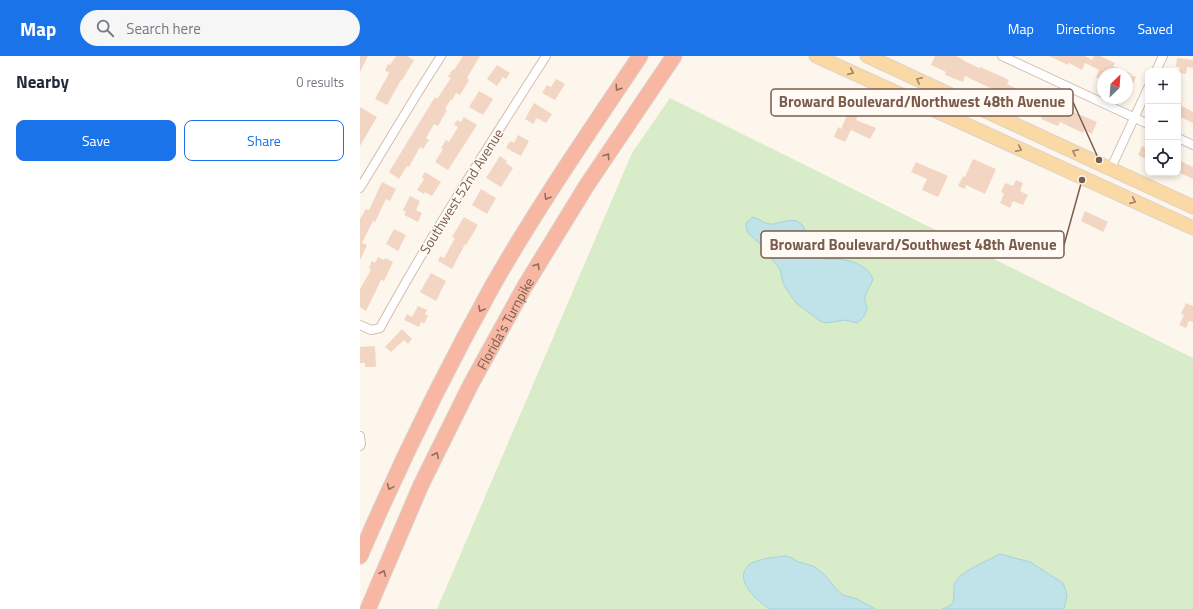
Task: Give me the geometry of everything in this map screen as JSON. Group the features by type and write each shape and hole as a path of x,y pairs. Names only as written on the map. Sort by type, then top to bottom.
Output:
{"highway":[{"name":"Florida's Turnpike","path":"360,556 396,474 436,391 494,284 561,174 640,56"},
{"name":"Florida's Turnpike","path":"368,609 421,485 471,384 525,286 587,185 674,56"}],"main road":[{"path":"816,56 1193,228"},
{"path":"867,56 1193,207"},
{"path":"1072,173 1096,172 1111,168"},
{"path":"1103,187 1121,181 1137,181"}],"street":[{"path":"360,188 441,56"},
{"name":"Southwest 52nd Avenue","path":"360,325 370,330 380,328 427,246 546,56"},
{"path":"1002,56 1145,123"},
{"path":"1157,68 1162,56"},
{"path":"1111,168 1145,94"},
{"path":"1181,139 1193,145"},
{"path":"360,436 360,446"}],"green space":[{"path":"670,98 1193,358 1193,609 437,609 632,153"}],"water":[{"path":"753,217 770,224 790,220 797,221 805,230 806,247 810,254 822,259 846,260 867,270 873,279 865,300 867,310 862,318 857,323 845,320 826,323 820,321 796,303 783,283 780,269 771,258 768,251 747,231 746,223"},
{"path":"1000,554 1030,562 1063,583 1067,596 1064,609 942,609 953,603 954,586 960,577 970,569"},
{"path":"786,556 796,561 813,566 824,574 843,595 857,599 875,609 769,609 751,593 745,583 744,572 748,565 756,561"}],"building":[{"path":"360,56 368,56 360,72"},
{"path":"396,56 407,56 414,60 387,105 375,99 389,73 385,70 388,64 390,65"},
{"path":"463,56 480,56 467,78 469,80 460,95 456,93 452,100 451,99 438,126 434,124 426,138 429,140 423,149 420,147 409,167 407,166 399,179 389,172 435,97 437,99 451,78 448,77"},
{"path":"935,56 956,56 979,68 980,67 1003,77 1009,80 1007,84 1023,92 1025,89 1042,96 1039,104 1056,112 1060,104 1070,108 1069,110 1097,122 1092,134 1084,130 1083,133 1060,122 1058,126 1041,119 1043,115 1018,104 1019,102 965,76 963,82 945,75 946,72 931,65"},
{"path":"1049,56 1085,56 1092,60 1094,56 1100,56 1115,63 1113,66 1118,68 1097,69 1085,63 1082,70 1069,63 1068,65"},
{"path":"1177,58 1193,60 1193,68 1187,67 1186,74 1181,73 1180,67 1176,67"},
{"path":"497,65 510,73 506,79 503,77 497,86 487,79"},
{"path":"1133,76 1136,77 1133,84"},
{"path":"556,79 565,84 555,100 542,93 547,85 551,87"},
{"path":"479,91 493,99 483,115 469,107"},
{"path":"534,103 552,114 546,123 537,118 533,124 525,119"},
{"path":"1181,106 1193,112 1193,123 1181,117"},
{"path":"360,107 377,117 360,146"},
{"path":"849,111 858,115 856,120 876,128 870,139 851,130 845,142 834,137 838,127 841,129"},
{"path":"464,117 477,125 448,170 435,162 443,149 441,148 446,140 449,142 458,127 454,125 457,120 461,122"},
{"path":"518,135 529,141 521,156 506,148 510,141 514,143"},
{"path":"1142,146 1145,148 1145,158 1138,155"},
{"path":"500,156 513,168 501,187 486,178"},
{"path":"973,159 996,169 985,194 966,185 965,189 958,186 963,176 965,177"},
{"path":"1181,161 1193,167 1193,179 1181,173"},
{"path":"916,162 948,176 938,197 922,190 927,179 911,172"},
{"path":"425,172 441,182 432,196 417,190 424,179 422,177"},
{"path":"1016,180 1023,183 1020,191 1028,195 1023,205 1013,201 1010,208 1000,203 1004,194 1001,192 1005,183 1013,186"},
{"path":"382,182 396,189 390,201 386,199 375,222 373,221 362,243 367,245 360,260 360,219 366,209 369,210"},
{"path":"481,189 496,198 487,214 472,205"},
{"path":"410,196 420,201 416,210 422,213 418,222 404,215 406,212 403,210"},
{"path":"1085,211 1108,222 1103,232 1081,221"},
{"path":"464,217 478,225 466,245 465,244 452,269 438,261 440,256 444,258 455,238 452,237"},
{"path":"394,229 406,235 398,251 386,244"},
{"path":"378,257 384,260 385,258 393,262 384,281 381,280 366,311 360,307 360,289 371,270 369,268 372,261 375,263"},
{"path":"431,273 446,281 436,301 420,292"},
{"path":"1186,303 1193,306 1193,322 1189,321 1186,328 1179,325 1184,315 1181,314"},
{"path":"418,306 427,310 425,314 428,316 424,324 421,322 419,327 404,320 407,314 412,317"},
{"path":"402,329 412,339 408,344 404,340 391,352 385,347"},
{"path":"375,346 376,367 365,367 365,363 360,363 360,347"}],"place":[{"name":"Broward Boulevard/Northwest 48th Avenue","path":"1099,160"},
{"name":"Broward Boulevard/Southwest 48th Avenue","path":"1082,180"}]}
